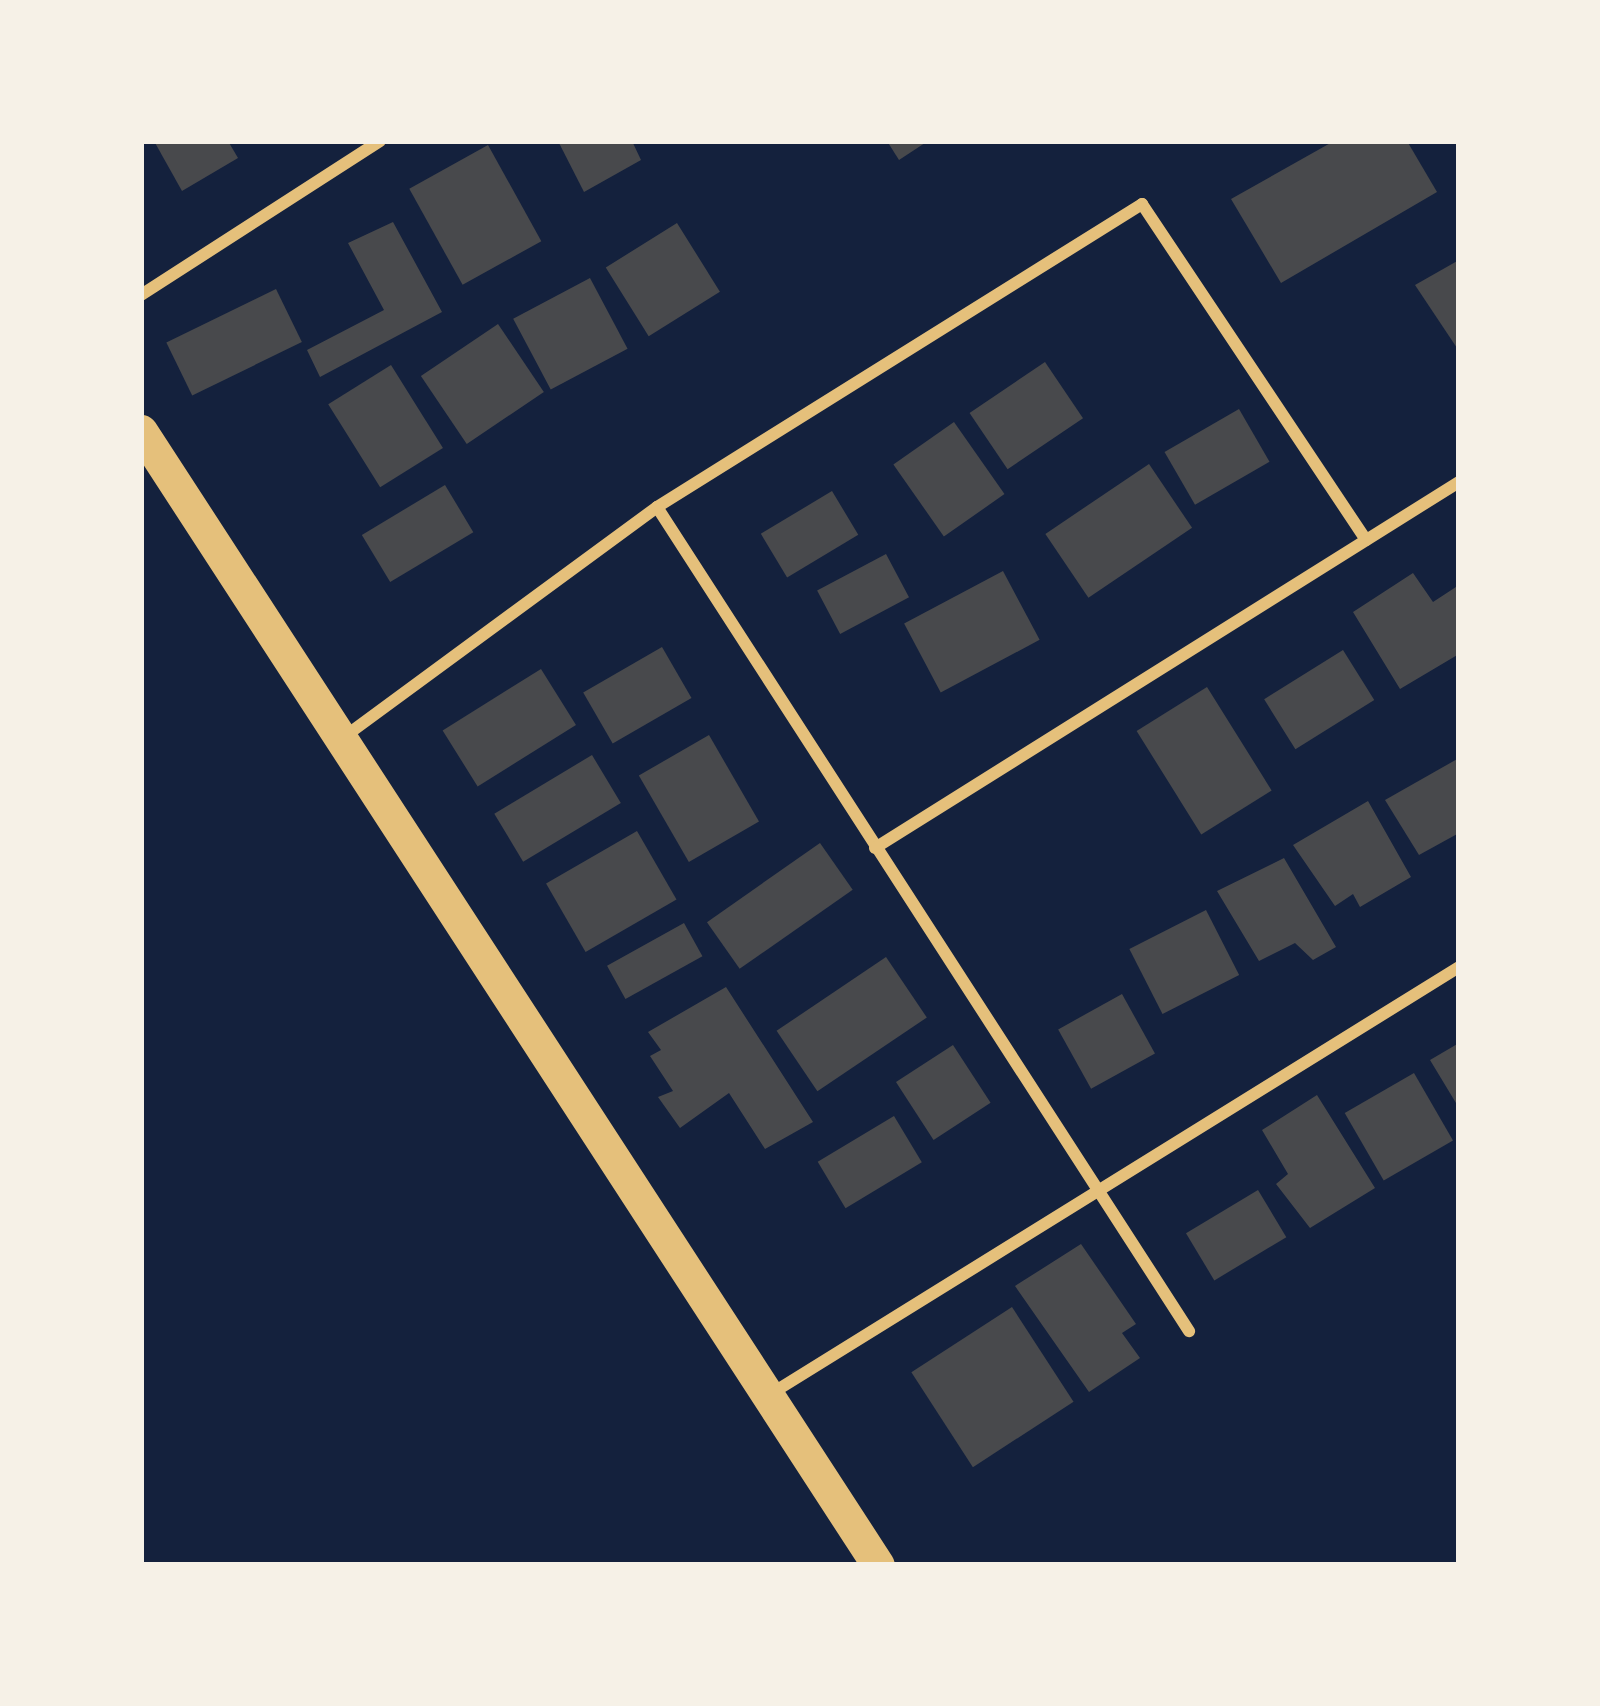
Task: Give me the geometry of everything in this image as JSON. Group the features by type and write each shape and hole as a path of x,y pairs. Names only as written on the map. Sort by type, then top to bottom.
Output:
{"highway":[{"path":"141,431 878,1565"}],"street":[{"path":"141,295 380,141"},
{"path":"339,741 657,507 1142,204 1366,539"},
{"path":"875,848 1459,482"},
{"path":"657,507 1189,1331"},
{"path":"768,1396 1102,1193 1459,967"}],"building":[{"path":"154,141 228,141 238,158 182,191"},
{"path":"558,141 632,141 641,160 584,192"},
{"path":"887,141 928,141 899,160"},
{"path":"1334,141 1407,141 1437,192 1281,283 1231,199"},
{"path":"488,145 541,241 463,285 409,189"},
{"path":"393,222 442,312 320,377 307,350 384,310 348,243"},
{"path":"677,223 720,292 649,336 606,268"},
{"path":"1459,260 1459,351 1415,285"},
{"path":"590,278 628,349 551,389 513,319"},
{"path":"276,289 302,342 192,396 166,342"},
{"path":"498,324 544,392 467,444 421,376"},
{"path":"1045,362 1083,418 1008,469 970,413"},
{"path":"391,365 443,448 380,487 328,404"},
{"path":"1239,409 1270,462 1195,505 1165,452"},
{"path":"954,422 1004,494 944,537 893,464"},
{"path":"1149,464 1192,528 1088,598 1045,534"},
{"path":"445,485 473,532 390,582 362,535"},
{"path":"832,491 858,535 787,577 761,534"},
{"path":"886,554 909,597 840,634 817,591"},
{"path":"1003,571 1040,640 941,692 904,624"},
{"path":"1413,573 1433,602 1459,585 1459,654 1400,689 1353,612"},
{"path":"662,647 692,698 613,744 583,692"},
{"path":"1343,650 1374,700 1295,749 1264,699"},
{"path":"541,669 576,725 478,786 443,730"},
{"path":"1207,687 1272,790 1201,834 1137,731"},
{"path":"709,735 759,822 689,862 639,776"},
{"path":"592,755 621,803 523,862 494,814"},
{"path":"1459,758 1459,833 1419,855 1385,800"},
{"path":"1368,801 1411,877 1360,907 1353,894 1335,906 1293,845"},
{"path":"637,831 676,899 586,952 546,884"},
{"path":"820,843 853,890 740,969 707,922"},
{"path":"1284,858 1336,947 1313,960 1295,943 1259,961 1217,891"},
{"path":"1206,910 1239,975 1163,1014 1129,949"},
{"path":"684,923 702,956 625,999 607,966"},
{"path":"886,957 927,1018 817,1091 777,1031"},
{"path":"726,987 813,1122 765,1149 729,1093 680,1128 658,1097 673,1091 650,1056 661,1050 648,1032"},
{"path":"1122,994 1155,1053 1091,1089 1058,1029"},
{"path":"1459,1043 1459,1108 1430,1060"},
{"path":"953,1045 991,1103 934,1140 896,1082"},
{"path":"1414,1073 1453,1141 1384,1181 1345,1113"},
{"path":"1317,1095 1375,1188 1310,1228 1276,1184 1288,1174 1262,1130"},
{"path":"894,1116 922,1162 846,1208 818,1162"},
{"path":"1258,1190 1286,1237 1214,1280 1186,1233"},
{"path":"1081,1244 1136,1324 1122,1333 1140,1358 1089,1392 1015,1286"},
{"path":"1012,1307 1074,1402 973,1467 911,1372"}]}
